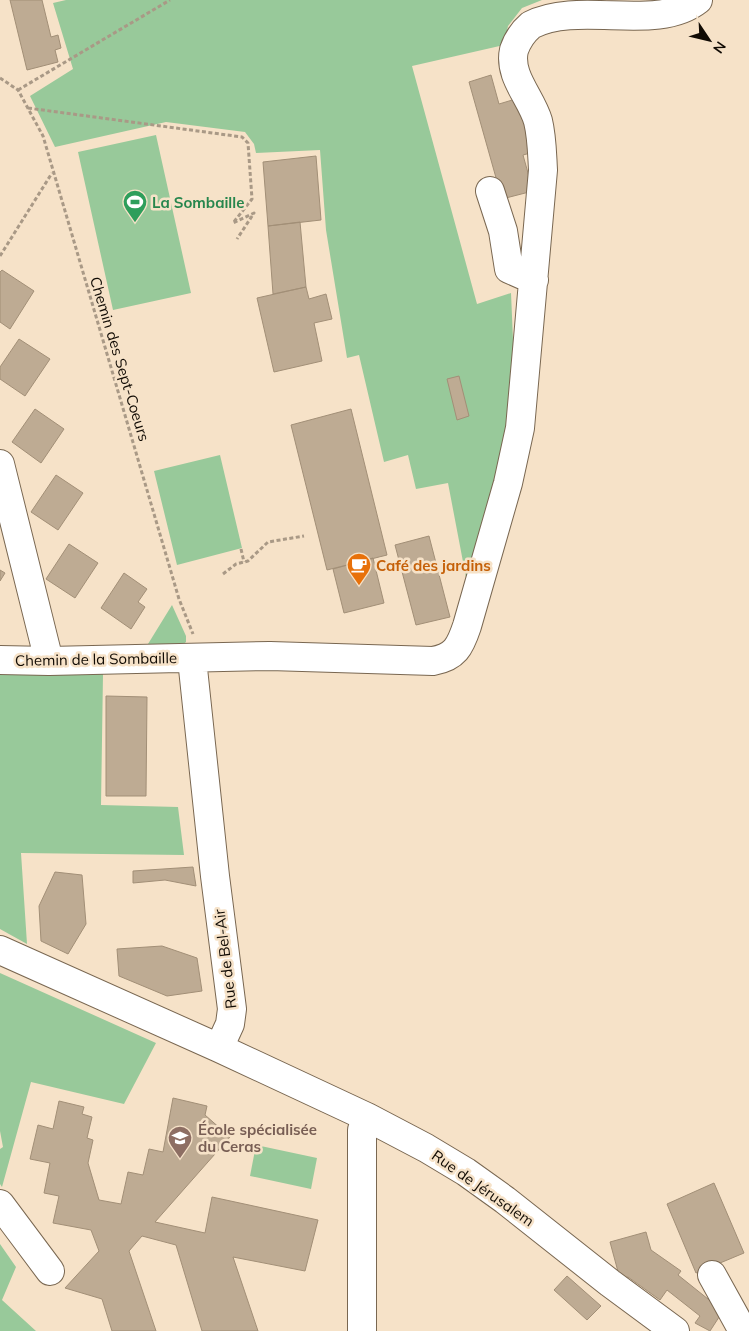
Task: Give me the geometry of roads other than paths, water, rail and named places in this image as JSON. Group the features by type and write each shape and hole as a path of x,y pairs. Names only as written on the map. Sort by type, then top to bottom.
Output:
{"street":[{"name":"Chemin de la Sombaille","path":"0,660 49,661 270,656 433,661 446,659 456,651 467,626 515,454 520,428 542,189 542,152 538,120 532,104 518,79 514,64 514,50 528,28 540,17 556,10 590,5 663,11 680,9 698,0"},
{"path":"490,191 503,231 509,269 534,280"},
{"path":"0,464 49,661"},
{"name":"Rue de Bel-Air","path":"196,658 215,876 232,1009 230,1024 219,1048"},
{"path":"0,950 219,1048"},
{"name":"Rue de Jérusalem","path":"219,1048 367,1117 426,1148 466,1172 675,1331"},
{"path":"362,1331 362,1130 367,1117"},
{"path":"0,1204 50,1271"},
{"path":"712,1274 744,1331"}],"place":[{"name":"La Sombaille","path":"135,223"},
{"name":"Café des jardins","path":"359,586"},
{"name":"École spécialisée du Ceras","path":"180,1159"}]}
